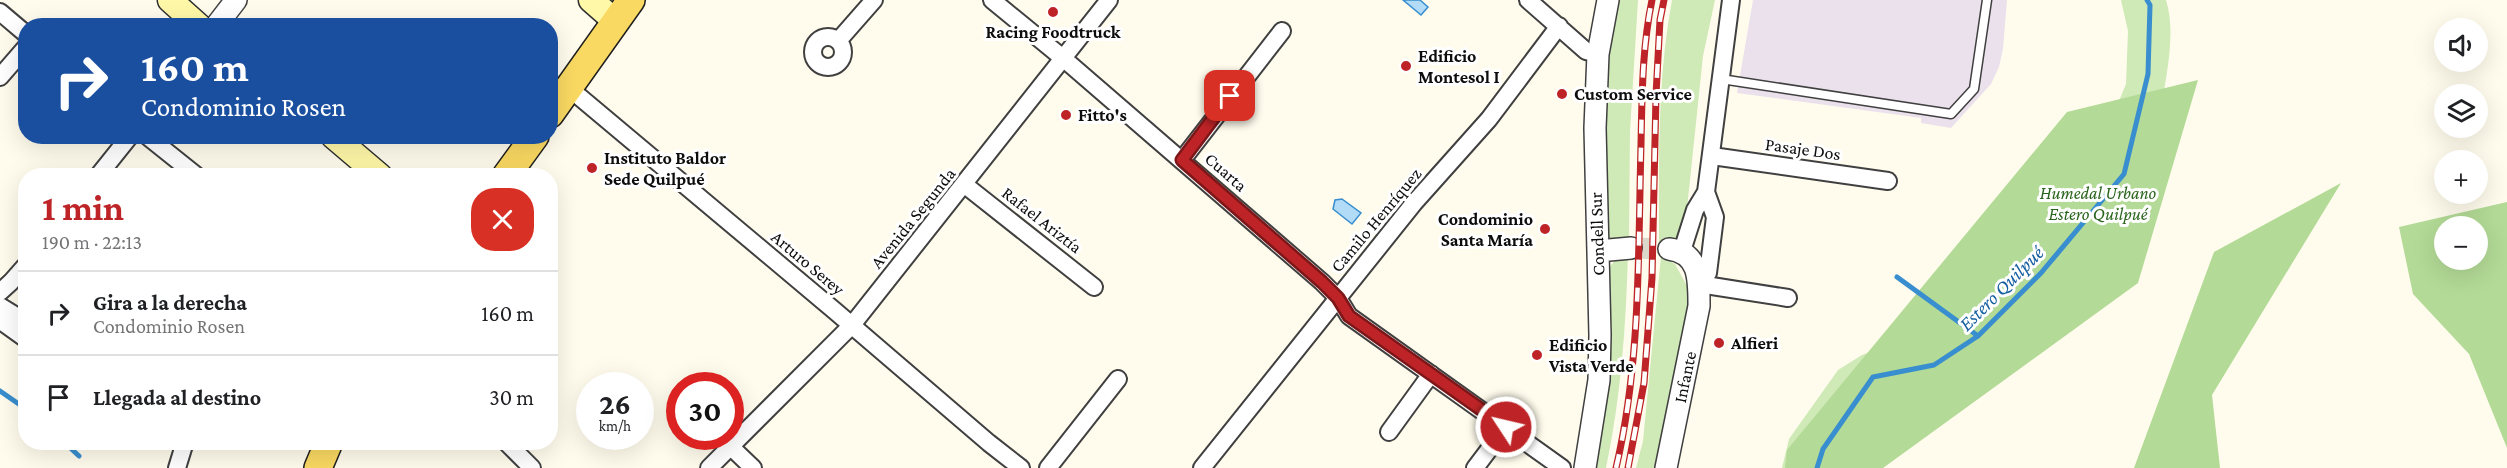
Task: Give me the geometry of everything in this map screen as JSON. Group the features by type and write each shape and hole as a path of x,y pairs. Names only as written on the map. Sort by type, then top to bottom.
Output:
{"main road":[{"path":"170,0 190,18"},
{"path":"558,103 623,11 591,0"},
{"path":"342,144 371,168"},
{"path":"512,168 529,144"},
{"path":"318,468 326,450"}],"street":[{"path":"222,18 236,0"},
{"path":"838,41 874,0"},
{"name":"Cuarta","path":"992,0 1064,58 1338,298 1349,316 1562,468"},
{"name":"Avenida Segunda","path":"744,432 852,325 1109,0"},
{"path":"1528,0 1586,51 1598,54"},
{"name":"Condell Sur","path":"1585,468 1599,380 1595,128 1598,54 1608,0"},
{"name":"Infante","path":"1665,468 1699,306 1699,284 1694,263 1676,250 1706,192 1713,156 1731,0"},
{"path":"0,12 18,27"},
{"name":"Camilo Henríquez","path":"1202,468 1414,203 1489,119 1559,26"},
{"path":"1182,160 1282,31"},
{"path":"0,77 18,56"},
{"name":"Arturo Serey","path":"569,88 1021,468"},
{"path":"104,168 123,144"},
{"path":"157,144 187,168"},
{"name":"Pasaje Dos","path":"1713,156 1888,182"},
{"name":"Rafael Ariztía","path":"965,185 1094,286"},
{"name":"Infante","path":"1699,284 1708,273 1715,217 1706,192"},
{"path":"1598,251 1631,248"},
{"path":"0,292 18,274"},
{"path":"1699,284 1788,298"},
{"path":"0,306 18,317"},
{"path":"0,316 5,324 18,333"},
{"path":"1389,432 1431,374"},
{"path":"1048,468 1118,379"},
{"path":"1474,468 1506,427"},
{"path":"177,468 183,450"},
{"path":"514,450 532,468"},
{"name":"Avenida Segunda","path":"709,468 726,450"},
{"path":"734,450 753,468"}],"lane":[{"path":"1721,79 1951,114 1974,89 1987,0"}],"shaded area":[{"path":"1753,0 2007,0 2003,49 1999,67 1991,84 1951,128 1921,123 1921,118 1737,93"}],"green space":[{"path":"1615,0 1638,0 1630,131 1629,243 1615,245 1603,237 1604,61"},
{"path":"1672,0 1715,0 1703,56 1686,218 1680,237 1659,244 1661,91"},
{"path":"2121,0 2166,0 2170,43 2159,118 1824,468 1782,468 1789,439 1838,370 1862,355 1916,335 2095,159 2126,84 2128,31"},
{"name":"Humedal Urbano Estero Quilpué","path":"2198,80 2138,283 1883,468 1785,468 1787,450 2067,112"},
{"path":"2341,183 2212,395 2220,468 2134,468 2214,252"},
{"path":"2507,202 2507,448 2469,354 2413,294 2399,227 2434,219 2434,270 2488,270 2488,216 2447,216"},
{"path":"1628,253 1619,388 1606,468 1597,468 1607,402 1609,341 1607,270 1617,258"},
{"path":"1661,256 1675,264 1691,293 1656,468 1636,468 1643,441"}],"water":[{"path":"1403,0 1420,0 1428,7 1421,15"},
{"path":"1342,199 1361,213 1352,224 1333,209 1335,200"}],"waterway":[{"name":"Estero Quilpué","path":"1817,468 1823,449 1873,377 1934,365 1978,336 2041,273 2124,174 2148,74 2150,5 2147,0"},
{"path":"1897,277 1978,336"},
{"path":"0,391 18,403"},
{"path":"73,450 79,456"}],"tunnel":[{"path":"1631,248 1669,249"}],"railway":[{"path":"1616,468 1624,428 1634,348 1643,72 1652,0"},
{"path":"1628,468 1644,383 1652,278 1656,95 1660,20 1664,0"}],"place":[{"name":"Racing Foodtruck","path":"1053,12"},
{"name":"Edificio Montesol I","path":"1406,66"},
{"name":"Custom Service","path":"1562,94"},
{"name":"Fitto's","path":"1066,115"},
{"name":"Instituto Baldor Sede Quilpué","path":"592,168"},
{"name":"Condominio Santa María","path":"1545,229"},
{"name":"Alfieri","path":"1719,343"},
{"name":"Edificio Vista Verde","path":"1537,355"}],"route":[{"path":"1230,96 1182,160 1322,282 1338,298 1349,316 1506,427"}]}
